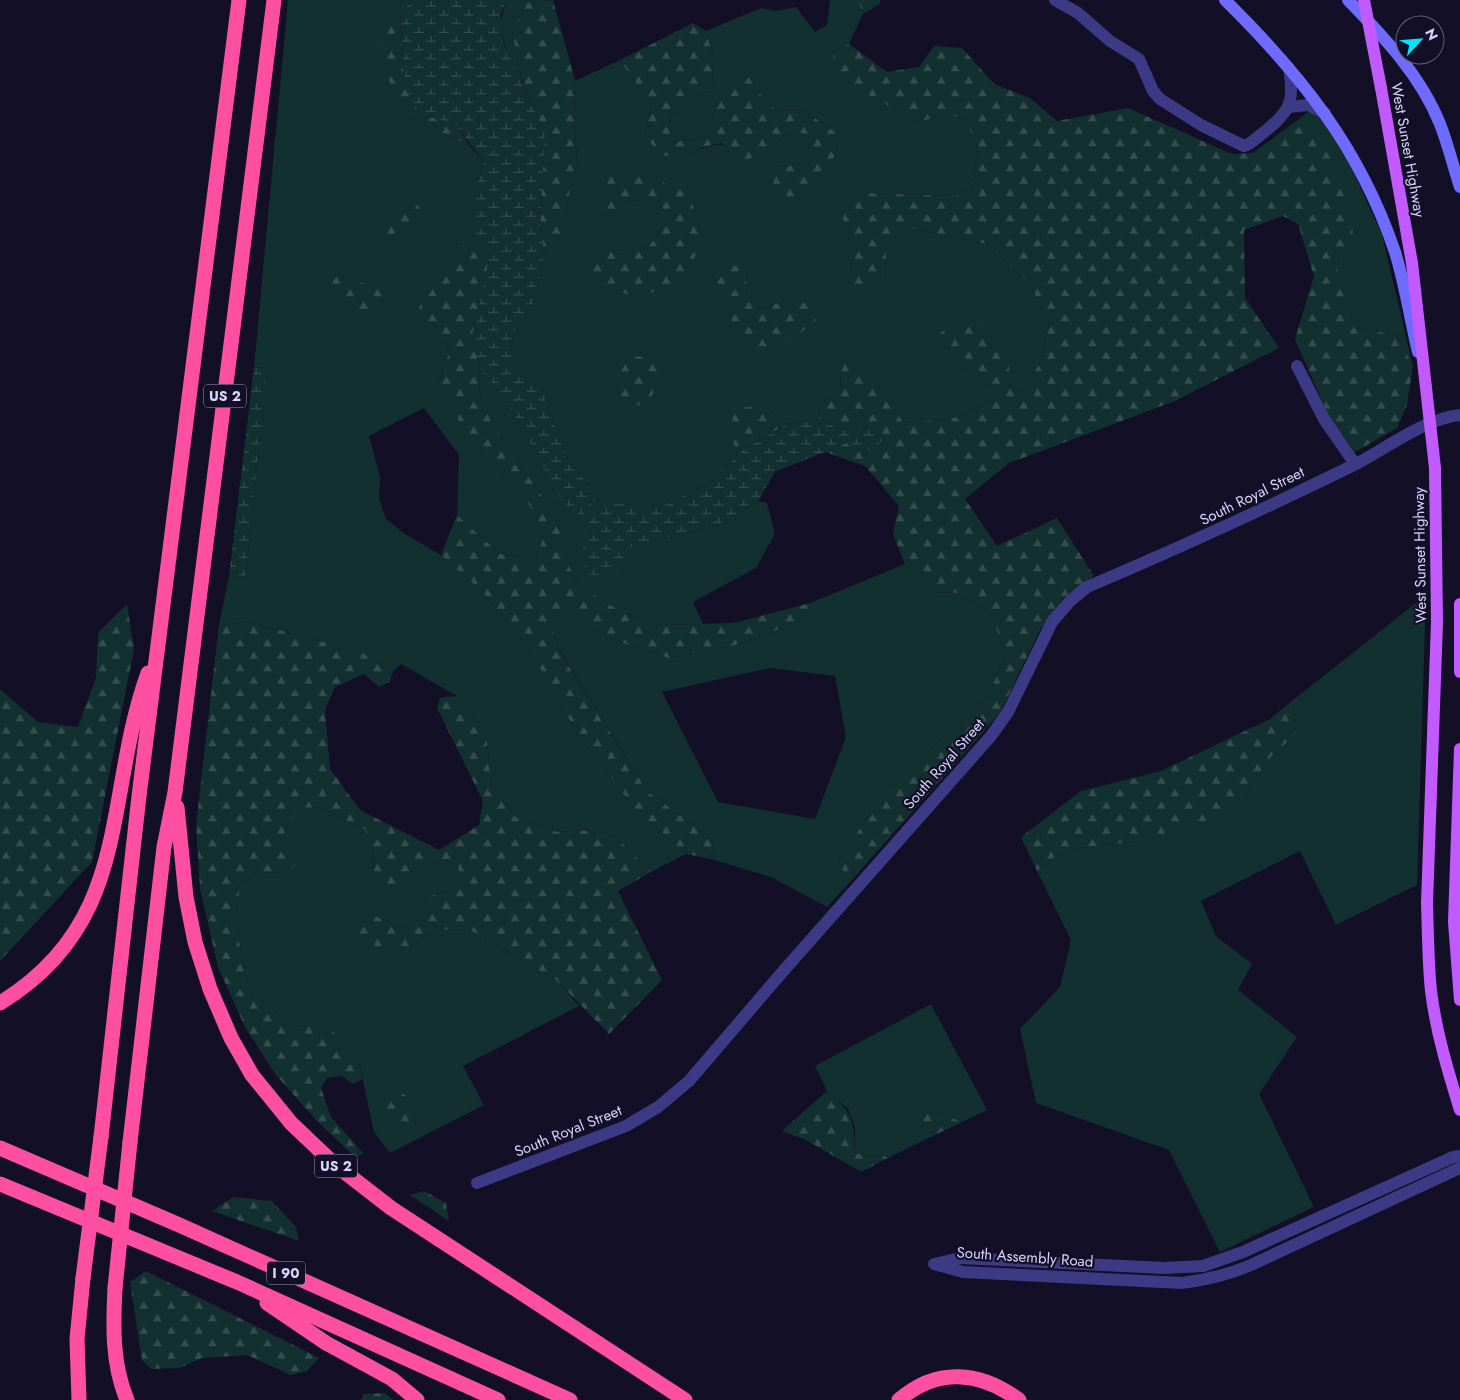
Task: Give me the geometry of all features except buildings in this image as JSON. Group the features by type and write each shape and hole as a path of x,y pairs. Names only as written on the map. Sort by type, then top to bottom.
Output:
{"highway":[{"name":"US 2","path":"79,1400 77,1339 83,1278 158,646 239,0"},
{"name":"US 2","path":"128,1400 116,1362 113,1328 115,1288 130,1142 164,847 175,792 274,0"},
{"path":"0,1002 22,990 46,966 74,933 92,904 103,875 114,831 136,705 158,646"},
{"name":"US 2","path":"175,792 186,897 195,942 210,989 231,1038 252,1076 291,1123 333,1164 391,1208 685,1400"},
{"name":"I 90","path":"0,1148 168,1220 570,1400"},
{"name":"I 90","path":"0,1184 237,1282 498,1400"},
{"path":"237,1282 326,1343 392,1379 417,1400"},
{"path":"899,1400 924,1382 956,1376 988,1382 1018,1400"}],"main road":[{"path":"1224,0 1290,68 1326,113 1344,140 1364,178 1395,254 1428,398"},
{"path":"1348,0 1378,31 1414,77 1439,123 1460,187"},
{"name":"West Sunset Highway","path":"1364,0 1412,263 1435,468 1438,542 1436,705 1427,903 1428,947 1431,991 1438,1030 1460,1110"},
{"path":"1460,604 1460,672"},
{"path":"1460,749 1454,922 1460,1000"}],"street":[{"path":"1055,0 1078,13 1110,41 1139,59 1152,91 1160,99 1201,125 1245,146 1272,126 1289,107 1292,85 1290,68"},
{"path":"1289,107 1308,105 1326,113"},
{"path":"1297,366 1324,419 1355,464"},
{"name":"South Royal Street","path":"477,1183 626,1126 658,1107 689,1081 784,969 996,730 1015,699 1052,622 1078,594 1087,587 1189,544 1355,464 1430,422 1460,415"},
{"name":"South Assembly Road","path":"1460,1156 1453,1156 1243,1252 1203,1266 1164,1268 960,1258 934,1264 973,1272 1182,1283 1206,1280 1227,1275 1251,1265 1460,1168"}],"green space":[{"path":"288,0 412,0 400,15 389,24 408,117 470,146 484,162 474,193 474,235 424,283 427,334 445,342 449,352 439,383 466,435 530,506 543,539 535,560 500,554 457,515 459,455 424,408 369,436 380,477 379,499 386,519 405,534 441,555 480,590 525,642 577,733 635,809 686,854 651,872 614,835 592,830 557,832 514,816 491,784 486,731 457,696 401,664 393,672 361,652 250,622 219,625 229,576 245,580 268,368 254,367"},
{"path":"412,0 507,0 501,13 503,42 545,133 540,225 544,254 537,297 516,329 511,348 514,365 540,385 567,457 597,498 582,516 562,502 520,423 480,368 472,337 490,256 474,235 474,193 484,162 455,124 426,116 411,103 404,75 400,15"},
{"path":"507,0 551,0 527,2 512,32 523,84 504,44 502,23"},
{"path":"553,0 575,81 574,119 577,160 560,235 544,254 540,225 545,133 523,84 512,32 527,2"},
{"path":"830,0 858,0 863,14 849,44 833,52 917,122 949,114 965,120 978,147 971,188 956,196 866,193 843,220 857,249 849,273 884,280 887,244 910,228 987,244 1029,283 1049,322 1042,358 1027,387 1015,393 1009,384 1009,358 940,351 989,387 989,400 962,417 904,423 852,357 842,358 840,391 818,406 819,419 787,424 765,407 734,444 741,451 712,482 660,507 602,502 621,550 719,524 758,501 767,503 775,534 756,568 693,602 703,624 660,625 623,613 578,584 566,560 557,518 491,422 479,393 480,368 520,423 538,456 597,498 567,457 540,385 514,365 511,348 516,329 537,297 544,254 560,235 577,160 574,119 575,81 620,60 652,107 644,135 689,154 709,146 718,145 734,146 763,153 784,137 801,132 809,144 806,164 776,167 824,173 838,151 835,132 805,111 776,110 759,93 749,77 719,94 707,136 677,142 669,127 672,116 712,87 714,59 706,31 761,8 776,11 796,7 815,32 827,25","holes":["636,171 702,244 606,252 649,246 669,219 655,197 627,202 611,226","746,268 747,295 763,308 790,299 741,345"]},
{"path":"858,0 880,0 880,4 863,14"},
{"path":"400,15 404,75 426,116 455,124 470,146 408,117 390,84 381,46 389,24"},
{"path":"693,23 706,31 714,59 712,87 672,116 669,127 677,142 707,136 719,94 749,77 759,93 776,110 805,111 835,132 838,151 824,173 793,200 772,189 776,167 806,164 809,144 801,132 784,137 763,153 742,162 722,143 703,147 689,154 662,156 644,135 652,107 620,60"},
{"path":"849,44 887,72 919,67 934,46 962,48 994,84 1030,98 1057,121 1128,108 1232,154 1253,153 1295,122 1308,127 1328,153 1347,198 1354,240 1340,253 1337,276 1356,328 1397,335 1413,366 1407,405 1397,428 1355,452 1329,417 1295,339 1314,276 1298,224 1283,216 1244,230 1245,298 1279,348 1175,401 1009,463 965,499 997,546 1057,518 1094,576 1063,598 1040,630 1000,713 850,882 838,863 881,795 989,695 1005,654 992,615 957,593 933,592 905,564 893,534 899,506 865,466 822,451 847,442 872,451 885,438 862,426 839,429 819,419 818,406 840,391 842,358 852,356 904,423 962,417 989,400 989,387 940,351 937,335 963,318 982,322 1009,358 1009,384 1015,393 1027,387 1042,358 1049,323 1029,283 987,244 911,228 887,244 884,280 858,292 849,273 857,249 843,220 846,205 866,193 956,196 971,188 978,147 965,120 949,114 917,122 834,75 833,52"},
{"path":"1308,112 1318,114 1352,169 1382,235 1413,366 1397,335 1356,328 1337,276 1340,253 1295,122"},
{"path":"636,171 690,194 702,244 679,286 635,296 590,284 588,268 606,252 649,246 669,219 655,197 627,202 611,227 598,215 606,178"},
{"path":"411,199 420,208 409,233 387,241 376,239 378,229"},
{"path":"474,235 490,256 472,337 480,368 479,393 491,422 557,518 566,560 578,584 623,613 660,625 734,623 810,603 812,607 797,623 732,646 668,658 604,637 569,612 558,614 551,625 559,651 647,791 714,840 711,859 686,854 635,809 577,733 525,642 480,590 441,555 457,515 500,554 535,560 543,539 530,506 466,435 439,383 449,352 445,342 426,334 418,315 424,283"},
{"path":"730,265 746,268 747,295 763,308 790,299 812,305 816,322 768,354 741,345 717,282"},
{"path":"331,275 386,289 376,308 368,312 346,310 326,283"},
{"path":"648,356 661,371 650,401 636,406 620,401 614,384 629,357"},
{"path":"254,367 268,368 245,580 229,576"},
{"path":"743,407 765,407 787,424 741,451 734,445 732,416"},
{"path":"819,419 839,429 862,426 885,438 872,451 847,443 775,472 758,501 719,524 622,550 626,569 606,575 589,575 582,561 586,522 602,502 660,507 712,482 741,451 787,424"},
{"path":"905,564 933,592 957,593 992,615 1005,654 989,695 881,795 838,863 850,882 827,907 771,877 711,859 714,840 647,791 559,650 550,625 558,614 569,612 604,637 668,658 732,646 797,623 812,607 810,603","holes":["770,668 835,676 846,737 815,819 718,802 662,692"]},
{"path":"1426,595 1417,885 1336,925 1300,851 1201,901 1216,936 1252,964 1238,990 1297,1037 1259,1094 1314,1207 1220,1252 1169,1150 1036,1103 1020,1029 1060,987 1071,940 1037,871 1053,858 1078,848 1134,842 1241,803 1270,758 1296,734 1292,701"},
{"path":"127,604 134,649 92,862 0,961 0,689 38,722 78,727 96,677 98,633"},
{"path":"250,622 361,652 393,672 389,682 379,687 364,674 335,687 325,710 330,769 360,810 439,850 479,825 483,801 437,708 440,698 457,696 486,731 491,784 514,816 557,832 592,830 614,835 651,872 618,891 662,980 609,1034 556,980 468,929 438,930 409,946 379,948 353,933 355,919 365,911 401,928 416,922 430,896 461,889 458,866 445,860 414,868 404,881 386,889 374,875 373,843 364,829 320,807 299,808 281,839 295,866 285,874 272,872 256,874 240,884 236,921 244,971 253,996 295,1025 331,1029 358,1058 362,1079 353,1084 342,1076 327,1078 321,1088 331,1117 363,1153 356,1158 316,1120 276,1075 245,1027 218,967 200,888 196,825 219,625"},
{"path":"1292,701 1296,734 1270,758 1241,803 1200,824 1134,842 1078,848 1053,858 1037,871 1021,837 1081,791 1161,771 1270,719"},
{"path":"320,807 364,829 373,843 374,875 404,881 414,868 445,860 458,866 461,889 430,896 416,922 401,928 365,911 409,946 438,930 468,929 556,980 579,1006 463,1066 484,1105 390,1153 374,1132 358,1058 331,1029 295,1025 253,996 244,971 236,921 240,884 252,876 261,873 285,874 281,839 299,808"},
{"path":"931,1004 987,1110 962,1122 920,1105 913,1124 937,1134 888,1158 879,1154 867,1158 855,1152 855,1127 848,1109 827,1091 815,1066"},
{"path":"827,1091 842,1105 850,1117 854,1131 855,1152 867,1158 879,1154 888,1158 861,1172 806,1140 782,1131"},
{"path":"393,1094 404,1094 420,1114 403,1130 387,1126 378,1112"},
{"path":"920,1105 962,1122 937,1134 913,1125 911,1115"},
{"path":"424,1191 446,1203 449,1221 410,1195"},
{"path":"233,1197 272,1201 296,1227 299,1241 212,1211"},
{"path":"146,1271 319,1358 307,1371 291,1375 247,1355 202,1358 180,1368 151,1369 142,1360 130,1282"},
{"path":"385,1393 393,1400 361,1400 363,1394"}]}
